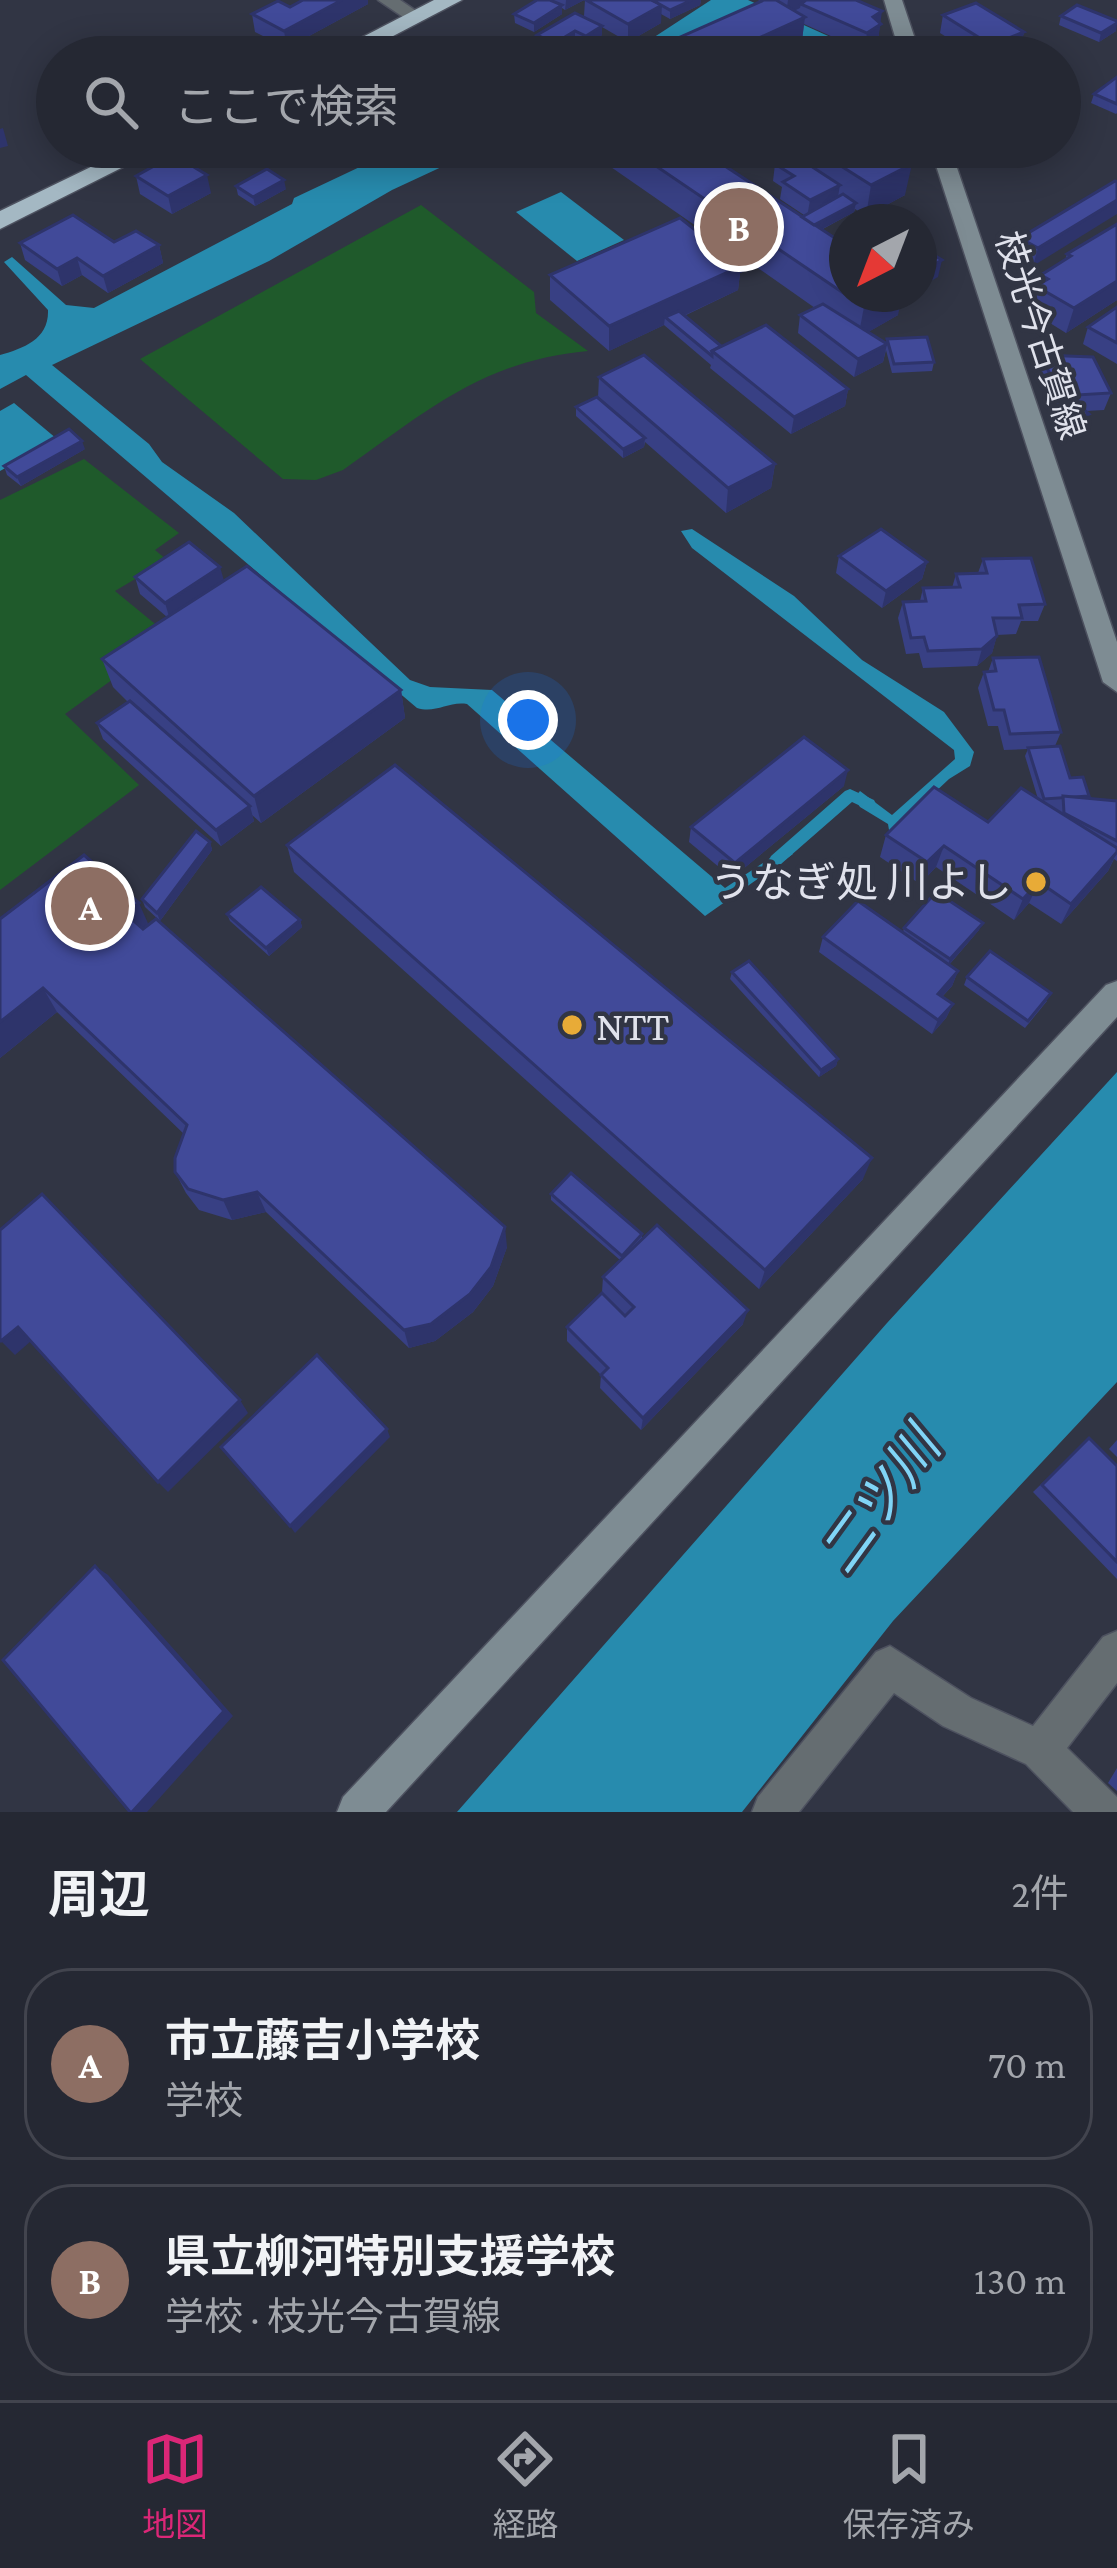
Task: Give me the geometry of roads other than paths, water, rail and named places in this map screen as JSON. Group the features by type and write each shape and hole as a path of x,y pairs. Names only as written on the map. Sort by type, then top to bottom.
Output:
{"highway":[{"path":"378,36 449,1"},
{"path":"0,221 108,168"}],"main road":[{"path":"892,0 904,36"},
{"name":"枝光今古賀線","path":"947,168 1117,682"},
{"path":"358,1812 1117,995"}],"street":[{"path":"387,0 418,16"},
{"path":"1040,1750 1117,1651"},
{"path":"773,1812 890,1666 957,1712 1040,1750 1103,1812"}],"water":[{"path":"711,0 748,0 828,36 803,36 774,23 736,36 656,36"},
{"path":"358,168 439,168 269,261 52,365 149,444 162,462 234,513 410,680 430,687 492,690 725,888 784,849 793,854 705,916 467,704 417,708 26,375 0,389 0,355 40,335 48,310 4,262 12,257 66,305 94,308 292,204 294,198"},
{"path":"561,192 624,240 577,261 516,212"},
{"path":"14,403 57,439 0,471 0,411"},
{"path":"692,529 794,596 862,660 944,712 974,752 970,766 949,779 896,829 889,830 888,824 860,807 854,798 860,791 892,815 955,759 954,750 692,548 681,531"},
{"name":"二ツ川","path":"1117,1072 1117,1382 893,1621 742,1812 457,1812 887,1323"}],"waterway":[{"path":"776,860 850,795 869,804"}],"place":[{"name":"県立柳河特別支援学校","path":"739,227"},
{"name":"うなぎ処 川よし","path":"1036,882"},
{"name":"市立藤吉小学校","path":"90,906"},
{"name":"NTT","path":"572,1025"}]}
